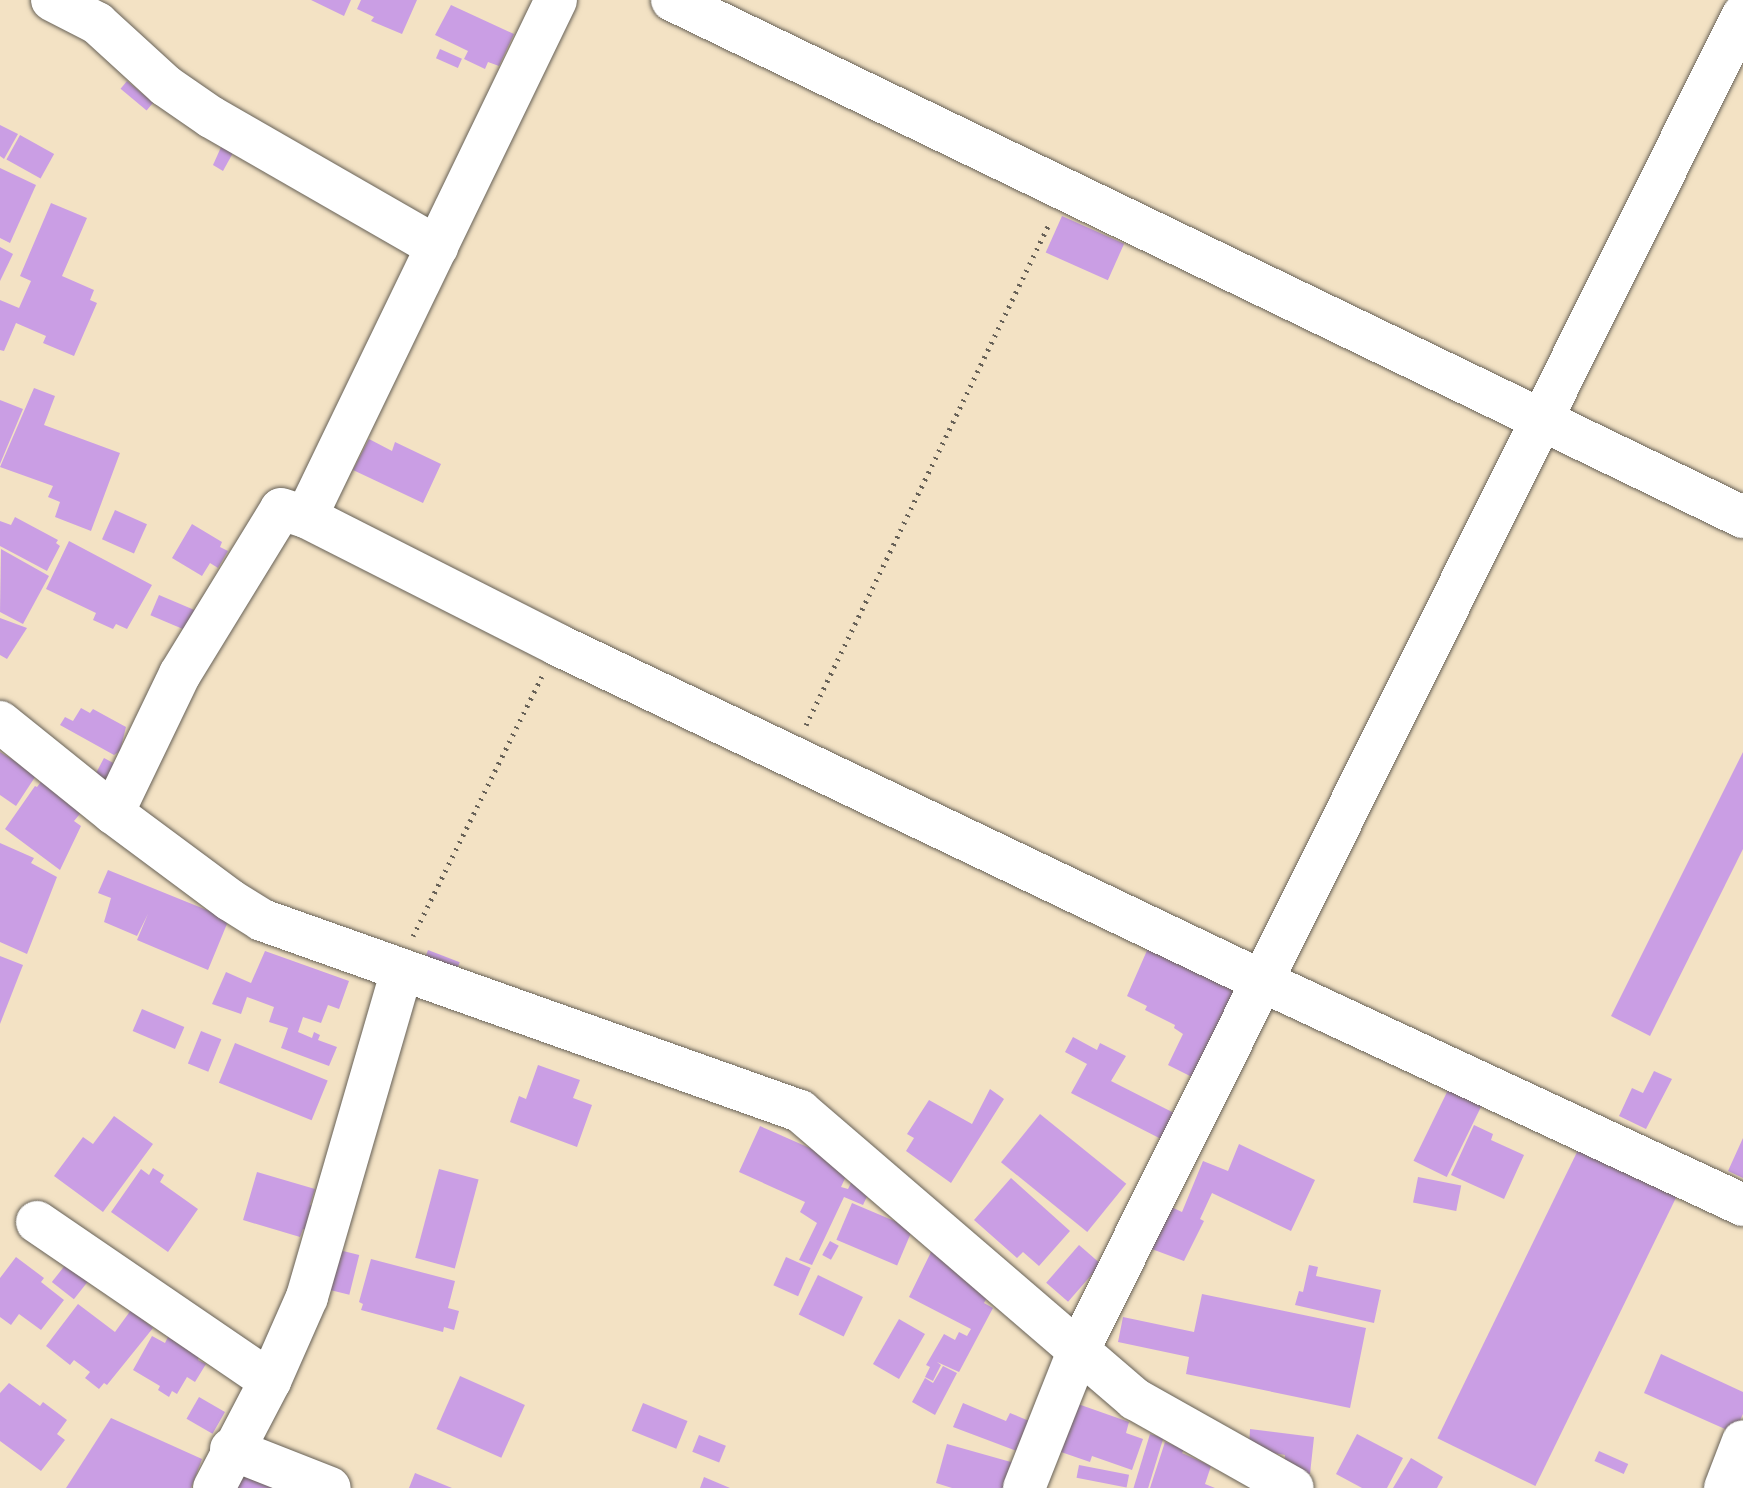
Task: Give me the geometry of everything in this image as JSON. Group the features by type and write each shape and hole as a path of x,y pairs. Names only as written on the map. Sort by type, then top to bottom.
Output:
{"street":[{"path":"52,0 97,23 166,86 211,117 437,247"},
{"path":"306,517 556,0"},
{"path":"672,0 1743,517"},
{"path":"1024,1488 1079,1349 1743,15"},
{"path":"113,813 180,674 281,509 306,517 558,645 792,754 1264,982 1743,1205"},
{"path":"0,722 113,813 230,900 262,920 800,1111 1135,1399 1293,1488"},
{"path":"214,1488 231,1449 270,1381 307,1297 402,971"},
{"path":"37,1222 270,1381"},
{"path":"1725,1488 1743,1441"},
{"path":"231,1449 330,1488"}],"path":[{"path":"792,754 1066,189"},
{"path":"402,971 408,947 558,645"}],"building":[{"path":"311,0 351,0 344,16"},
{"path":"361,0 417,0 402,34 371,21 374,17 357,9"},
{"path":"451,5 514,34 499,66 488,62 485,69 464,59 468,51 435,35"},
{"path":"440,49 462,59 458,68 436,58"},
{"path":"127,81 153,103 147,111 121,89"},
{"path":"0,125 18,134 4,159 0,156"},
{"path":"20,135 54,154 41,178 6,159"},
{"path":"222,145 234,151 223,171 213,165"},
{"path":"0,168 36,185 10,243 0,238"},
{"path":"51,203 87,218 62,276 94,290 90,300 97,303 74,356 43,343 46,336 16,323 4,351 0,350 0,300 19,308 31,281 20,276"},
{"path":"1062,216 1124,244 1108,280 1046,253"},
{"path":"0,247 13,254 0,281"},
{"path":"34,388 55,396 44,425 120,453 91,531 55,517 60,502 48,497 53,486 0,467"},
{"path":"0,400 23,409 0,464"},
{"path":"369,439 392,451 395,442 441,464 423,503 353,470"},
{"path":"115,510 147,524 134,553 102,539"},
{"path":"15,517 58,540 56,543 60,546 47,571 0,546 0,521 11,525"},
{"path":"192,524 222,542 220,547 228,551 218,568 210,563 202,576 172,558"},
{"path":"69,541 152,585 127,629 116,624 113,629 93,620 96,613 46,589"},
{"path":"1,549 49,576 23,624 0,612"},
{"path":"159,595 197,611 188,631 150,615"},
{"path":"0,618 27,628 7,659 0,655"},
{"path":"81,708 90,713 93,709 126,727 120,751 114,755 60,725 65,717 73,721"},
{"path":"0,752 37,774 16,806 0,795"},
{"path":"1743,752 1743,849 1650,1036 1611,1016"},
{"path":"104,758 117,765 108,783 95,776"},
{"path":"44,778 84,809 74,821 81,826 60,870 5,829"},
{"path":"0,843 34,858 31,863 57,877 27,954 0,942"},
{"path":"108,870 229,919 208,970 137,940 148,914 137,936 104,922 111,898 98,893"},
{"path":"1149,946 1239,991 1196,1079 1168,1065 1183,1034 1174,1028 1175,1025 1145,1010 1147,1006 1127,996"},
{"path":"428,950 460,962 457,971 425,958"},
{"path":"265,951 349,981 339,1009 328,1005 321,1023 303,1017 298,1032 312,1038 314,1032 320,1035 318,1040 337,1047 329,1066 281,1048 288,1028 269,1022 274,1007 247,997 241,1014 212,1004 226,972 251,983"},
{"path":"0,956 23,965 0,1024"},
{"path":"142,1009 184,1027 175,1049 133,1031"},
{"path":"201,1031 221,1039 208,1072 188,1063"},
{"path":"1073,1037 1097,1050 1100,1043 1126,1056 1111,1081 1178,1115 1165,1141 1071,1093 1087,1064 1065,1052"},
{"path":"235,1043 328,1080 312,1120 219,1083"},
{"path":"538,1065 580,1080 573,1098 592,1105 577,1147 510,1122 519,1096 526,1099"},
{"path":"1654,1071 1672,1079 1646,1129 1619,1116 1632,1088 1643,1093"},
{"path":"1449,1088 1482,1104 1447,1177 1413,1161"},
{"path":"990,1089 1004,1099 951,1183 906,1151 914,1138 907,1134 929,1100 972,1124"},
{"path":"1040,1114 1126,1184 1087,1232 1001,1162"},
{"path":"114,1116 153,1144 103,1212 54,1176 83,1137 93,1144"},
{"path":"1474,1125 1493,1134 1491,1140 1524,1155 1504,1199 1451,1175"},
{"path":"760,1126 828,1156 826,1161 848,1172 841,1187 848,1189 853,1179 871,1188 863,1205 844,1197 812,1265 799,1260 817,1223 800,1212 805,1202 739,1172"},
{"path":"1743,1138 1743,1178 1728,1171"},
{"path":"1239,1144 1315,1180 1291,1231 1212,1193 1200,1219 1204,1221 1184,1261 1149,1248 1169,1206 1182,1212 1203,1161 1228,1171"},
{"path":"1579,1148 1677,1196 1535,1486 1437,1438"},
{"path":"153,1168 164,1175 160,1182 198,1209 168,1252 111,1212 141,1169 149,1175"},
{"path":"439,1169 479,1180 455,1268 415,1258"},
{"path":"257,1172 315,1189 310,1205 321,1208 314,1233 303,1229 300,1237 243,1220"},
{"path":"1418,1177 1461,1185 1456,1211 1413,1203"},
{"path":"1011,1178 1070,1231 1039,1266 1023,1252 1017,1258 974,1220"},
{"path":"852,1203 913,1229 897,1266 836,1240"},
{"path":"830,1241 839,1246 831,1260 822,1255"},
{"path":"1079,1245 1101,1264 1068,1302 1046,1283"},
{"path":"335,1249 359,1255 349,1295 325,1289"},
{"path":"932,1250 991,1289 984,1303 993,1308 959,1372 937,1362 941,1365 933,1381 925,1377 930,1367 926,1365 944,1334 955,1340 959,1332 967,1336 971,1329 909,1297"},
{"path":"16,1257 44,1278 41,1282 64,1300 41,1330 19,1314 11,1325 0,1317 0,1278"},
{"path":"786,1257 811,1268 798,1296 773,1285"},
{"path":"371,1259 455,1281 448,1308 459,1311 454,1330 444,1327 443,1332 361,1310 363,1304 359,1302"},
{"path":"66,1264 88,1281 74,1299 52,1282"},
{"path":"1309,1265 1318,1267 1316,1276 1381,1290 1374,1323 1295,1305 1299,1291 1303,1292"},
{"path":"818,1275 863,1297 844,1336 799,1315"},
{"path":"1202,1294 1366,1328 1350,1408 1186,1374 1189,1357 1118,1342 1123,1317 1194,1332"},
{"path":"78,1304 115,1332 131,1310 153,1328 107,1385 104,1383 99,1389 85,1378 90,1372 74,1360 70,1365 46,1346"},
{"path":"899,1319 925,1334 899,1379 873,1364"},
{"path":"152,1336 165,1343 168,1337 199,1356 198,1360 206,1364 195,1382 187,1377 177,1394 172,1391 169,1397 158,1390 160,1386 133,1370"},
{"path":"1661,1354 1743,1392 1743,1414 1734,1433 1644,1393"},
{"path":"943,1366 957,1373 935,1415 912,1402 925,1378 933,1383"},
{"path":"460,1376 525,1405 501,1458 436,1429"},
{"path":"9,1383 40,1406 43,1402 67,1420 57,1434 65,1440 41,1471 0,1441 0,1393"},
{"path":"199,1397 225,1412 212,1434 186,1419"},
{"path":"643,1403 688,1421 676,1449 632,1431"},
{"path":"963,1403 1006,1421 1010,1413 1034,1423 1022,1453 953,1427"},
{"path":"1078,1404 1129,1422 1126,1433 1143,1439 1132,1470 1092,1456 1090,1462 1061,1452"},
{"path":"111,1418 202,1459 191,1488 66,1488"},
{"path":"1250,1429 1314,1437 1310,1474 1284,1469 1285,1455 1249,1449"},
{"path":"1150,1434 1163,1438 1148,1488 1133,1488"},
{"path":"1357,1434 1403,1458 1387,1488 1362,1488 1336,1474"},
{"path":"699,1435 726,1446 719,1463 692,1452"},
{"path":"1165,1442 1184,1449 1182,1453 1211,1466 1205,1484 1215,1488 1150,1488"},
{"path":"947,1444 1018,1464 1011,1488 952,1488 936,1483"},
{"path":"1599,1451 1628,1464 1624,1474 1595,1461"},
{"path":"1411,1458 1443,1477 1437,1488 1393,1488"},
{"path":"1079,1465 1129,1475 1127,1487 1077,1478"},
{"path":"244,1467 285,1488 236,1488"},
{"path":"415,1473 452,1488 409,1488"},
{"path":"704,1477 730,1488 700,1488"}]}
